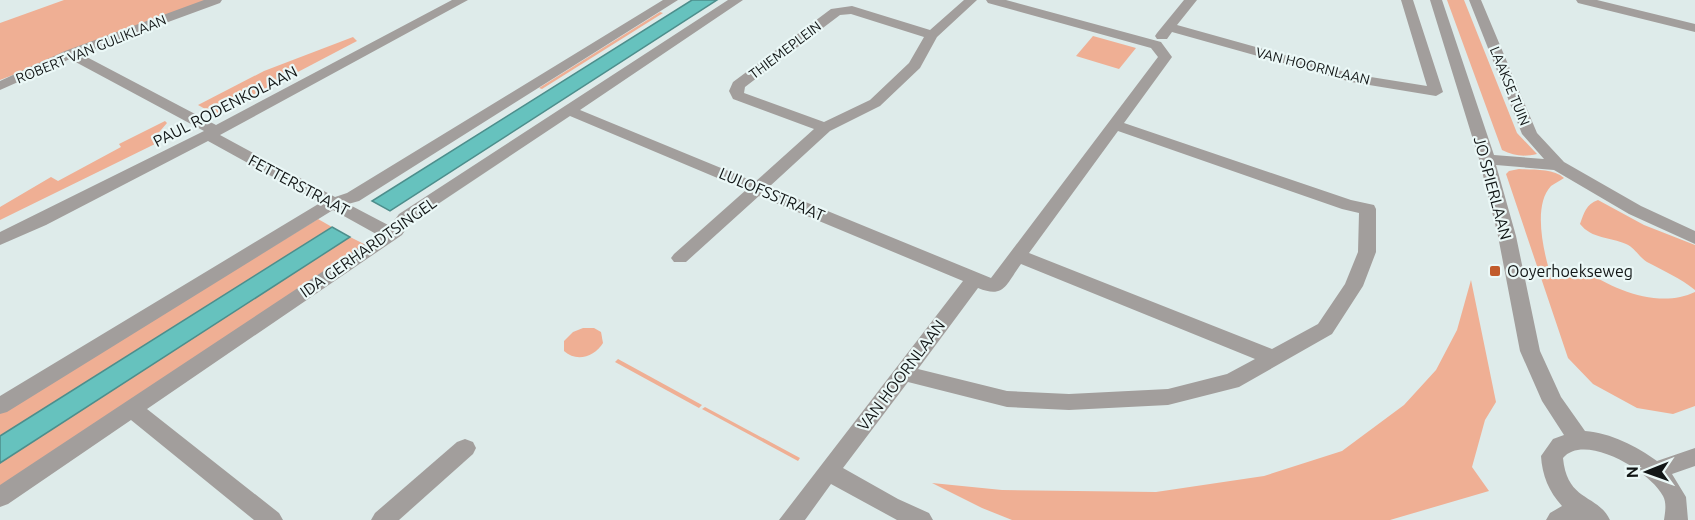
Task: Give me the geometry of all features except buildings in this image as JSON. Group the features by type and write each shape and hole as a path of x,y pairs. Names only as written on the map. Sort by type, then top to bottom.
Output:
{"street":[{"name":"ROBERT VAN GULIKLAAN","path":"0,86 70,54 216,0"},
{"name":"PAUL RODENKOLAAN","path":"0,239 40,221 336,70 393,36 462,0"},
{"name":"IDA GERHARDTSINGEL","path":"0,497 391,234 405,218 737,0"},
{"path":"680,258 825,128 875,103 915,65 932,35 971,0"},
{"path":"975,279 994,287 1165,57 1156,45 992,0"},
{"path":"1156,45 1191,0"},
{"name":"VAN HOORNLAAN","path":"1169,27 1351,78 1436,92 1407,0"},
{"name":"JO SPIERLAAN","path":"1436,0 1486,159 1507,236 1530,351 1552,401 1579,440"},
{"name":"LAAKSE TUIN","path":"1475,0 1530,134 1558,165 1635,210 1695,238"},
{"path":"1582,0 1695,28"},
{"path":"0,406 332,203 353,197 661,2"},
{"name":"THIEMEPLEIN","path":"825,128 738,96 736,91 738,85 836,12 844,10 932,35"},
{"name":"FETTERSTRAAT","path":"70,54 332,203 391,234"},
{"name":"LULOFSSTRAAT","path":"570,111 975,279"},
{"path":"903,373 1007,399 1069,402 1168,397 1232,381 1326,329 1354,286 1366,252 1368,209 1348,205 1114,125"},
{"name":"LAAKSE TUIN","path":"1486,159 1558,165"},
{"path":"1018,256 1274,358"},
{"name":"VAN HOORNLAAN","path":"791,520 975,279"},
{"path":"132,409 271,520"},
{"path":"1589,515 1562,490 1552,472 1552,456 1562,445 1579,440 1616,448 1654,471 1671,489 1678,507 1677,520"},
{"path":"383,520 465,447"},
{"path":"1654,471 1695,457"},
{"path":"828,471 890,506 921,520"},
{"path":"1558,520 1589,515"}],"shaded area":[{"path":"64,0 206,0 0,80 0,23"},
{"path":"1447,0 1464,0 1517,133 1537,154 1519,155 1502,150"},
{"path":"660,12 663,13 542,89 539,88"},
{"path":"1093,36 1136,48 1119,69 1076,56"},
{"path":"353,37 357,41 216,115 198,105 264,71"},
{"path":"165,121 167,123 154,138 155,144 0,220 0,207 51,177 58,181 121,147 119,144"},
{"path":"1519,169 1549,171 1564,178 1551,186 1542,206 1541,231 1552,279 1562,279 1584,270 1623,290 1652,298 1667,299 1695,292 1695,406 1673,414 1637,408 1593,384 1568,358 1506,174"},
{"path":"1598,200 1644,225 1695,245 1695,290 1647,262 1629,246 1585,229 1580,224 1584,213 1588,206"},
{"path":"318,219 332,227 0,436 0,413"},
{"path":"350,237 364,244 363,247 0,487 0,463"},
{"path":"1471,280 1496,402 1485,420 1472,467 1489,491 1390,520 1012,520 932,483 1002,490 1156,492 1264,476 1342,451 1404,405 1436,370 1457,330"},
{"path":"583,328 594,328 601,332 603,343 591,354 580,357 569,355 564,351 564,341 573,332"},
{"path":"618,359 702,405 699,408 615,362"},
{"path":"705,407 800,458 798,461 702,409"}],"water":[{"path":"692,0 717,0 390,211 372,201"},
{"path":"332,227 350,237 0,463 0,436"}],"place":[{"name":"Ooyerhoekseweg","path":"1495,271"}]}
